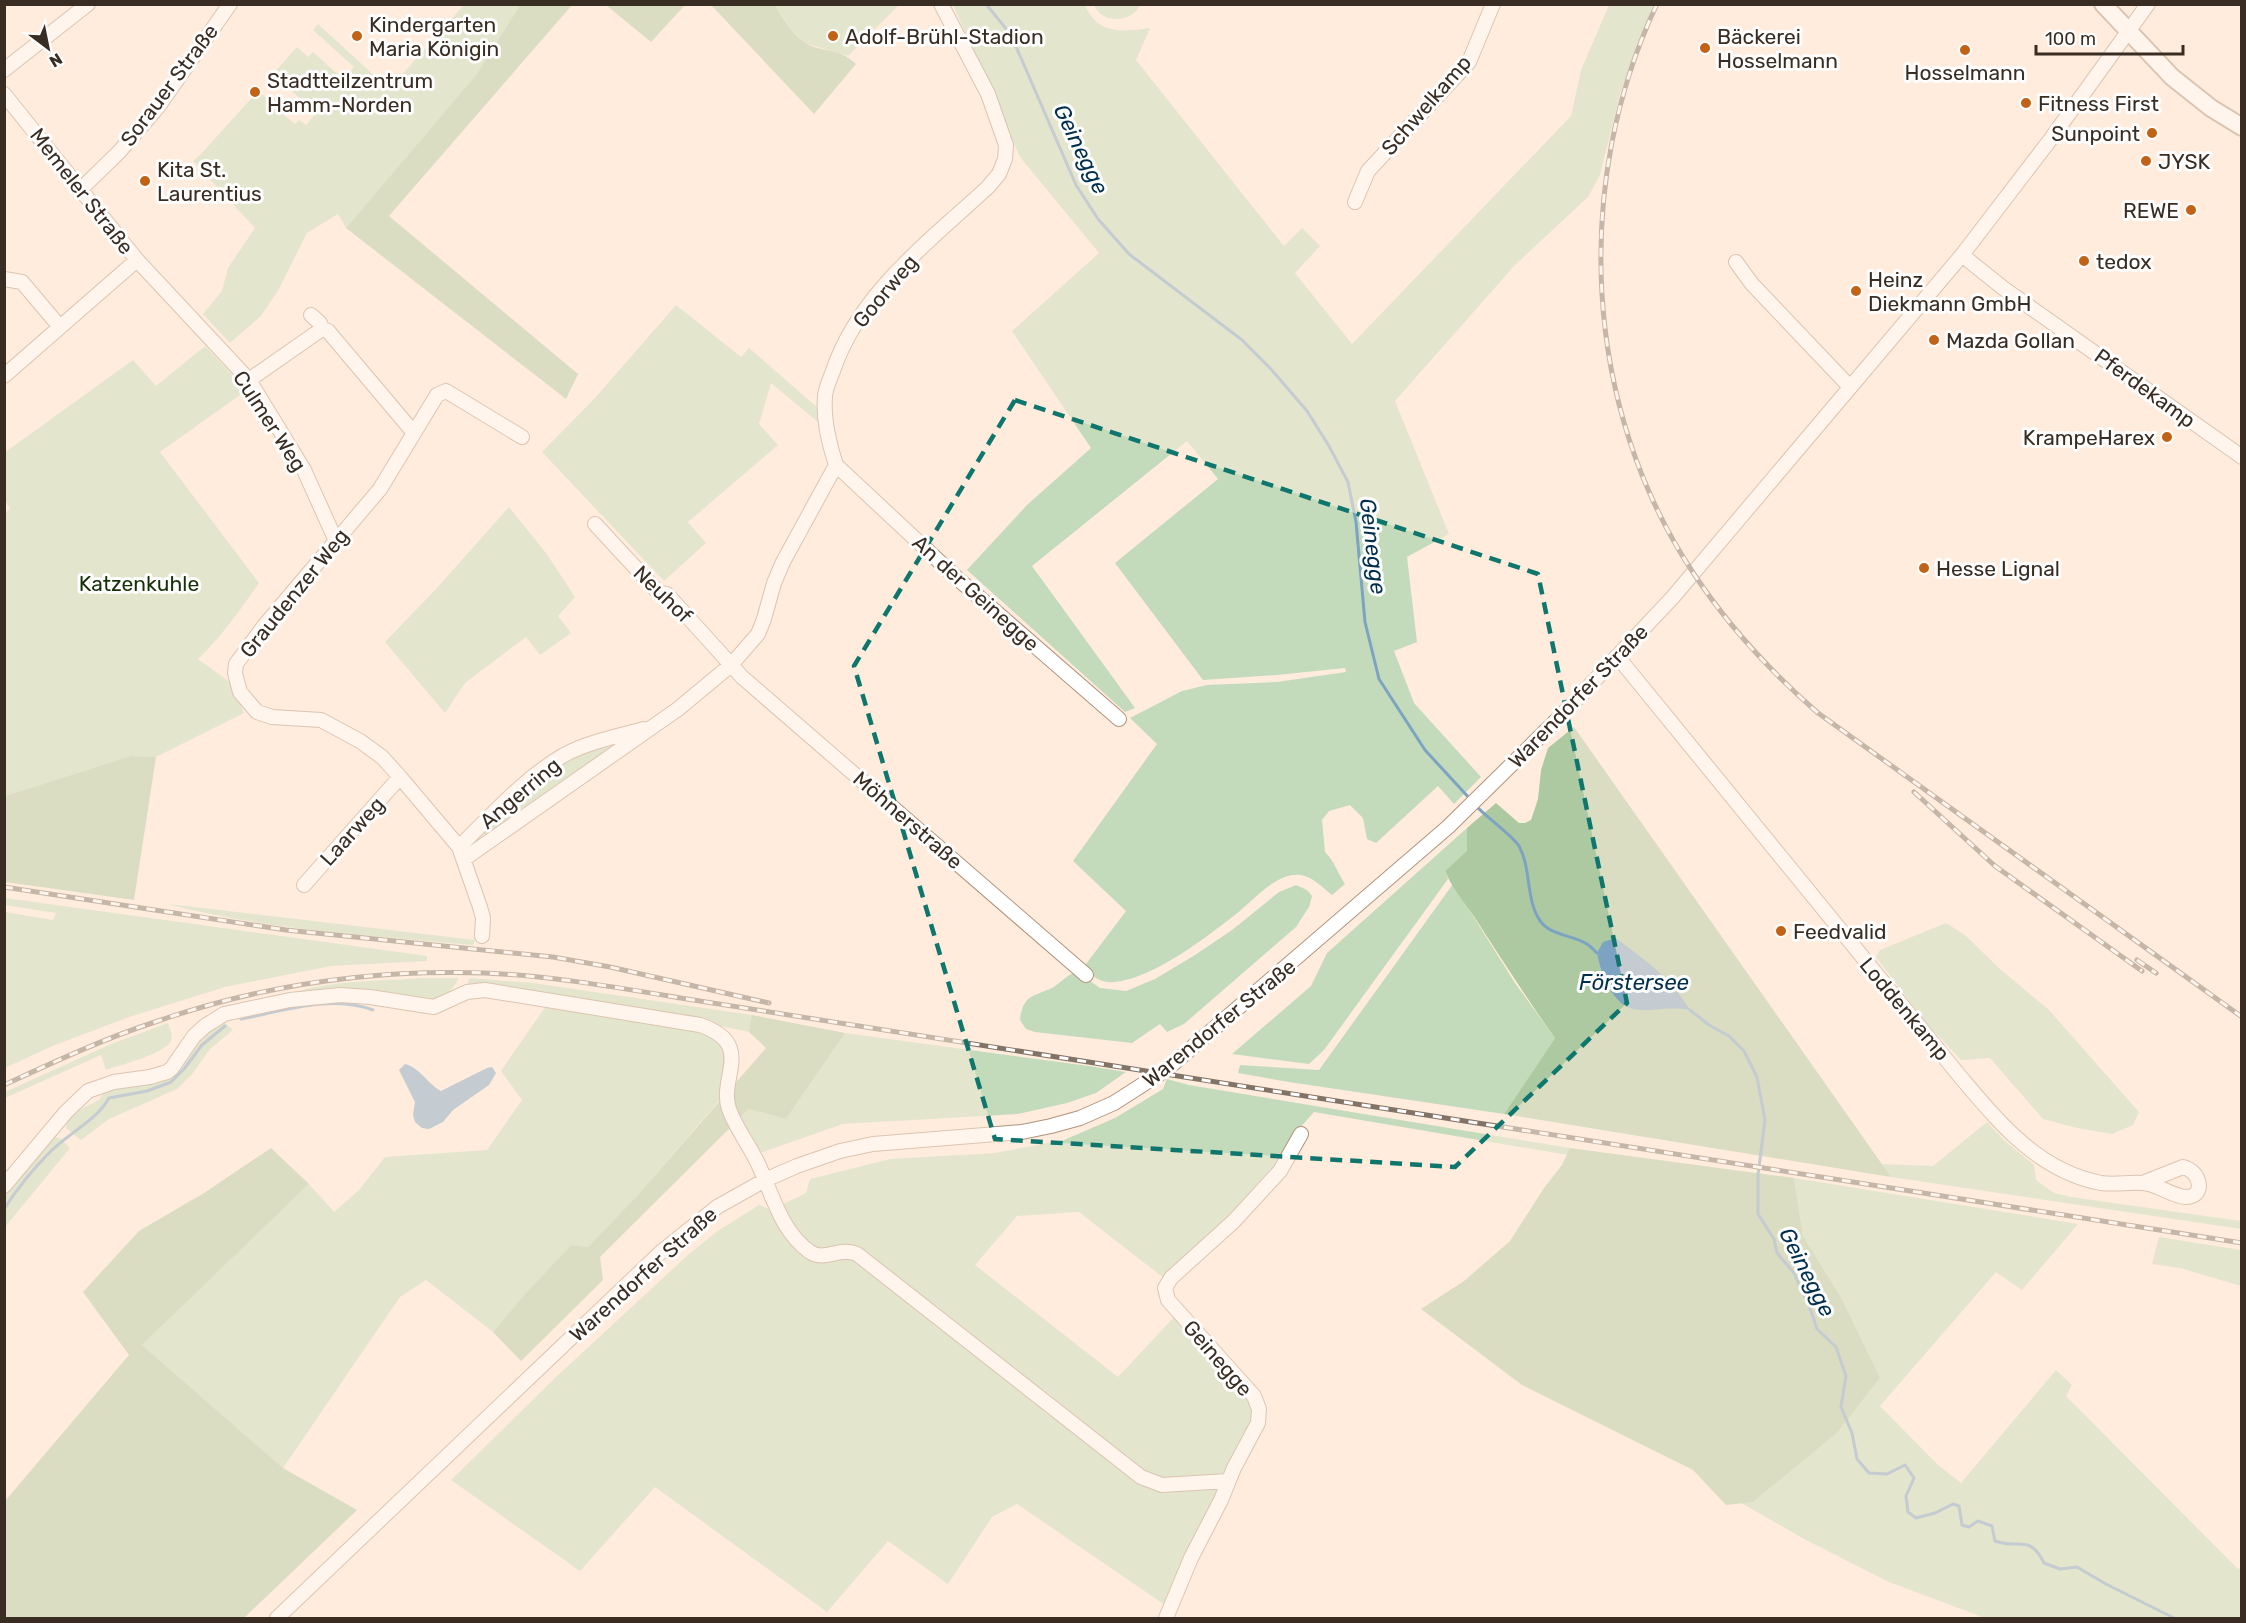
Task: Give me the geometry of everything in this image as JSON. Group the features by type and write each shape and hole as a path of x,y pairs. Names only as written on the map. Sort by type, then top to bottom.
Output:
{"main road":[{"path":"2103,4 2172,77 2211,108 2241,127"}],"street":[{"path":"4,70 88,4"},
{"name":"Sorauer Straße","path":"81,189 119,152 158,107 230,4"},
{"name":"Goorweg","path":"836,465 828,440 825,396 839,352 861,313 882,288 904,264 988,187 999,174 1005,159 1006,145 988,94 941,4"},
{"name":"Schwelkamp","path":"1355,202 1368,171 1469,62 1493,4"},
{"name":"Warendorfer Straße","path":"277,1618 660,1253 717,1207 765,1180 797,1166 851,1148 905,1140 1022,1132 1080,1118 1114,1103 1167,1069 1448,827 1562,715 1691,576 1849,386 1962,255 2050,140 2148,4"},
{"name":"Memeler Straße","path":"4,94 137,260"},
{"name":"Pferdekamp","path":"1962,255 2003,288 2241,457"},
{"path":"4,376 137,260"},
{"name":"Culmer Weg","path":"137,260 249,380 304,470 336,541"},
{"path":"1736,262 1752,284 1849,386"},
{"path":"4,279 22,282 60,327"},
{"path":"311,315 322,328 328,331 414,432"},
{"path":"249,380 322,328"},
{"name":"Graudenzer Weg","path":"461,853 382,757 360,741 321,720 272,717 257,712 240,692 236,682 236,664 264,626 380,489 437,395 446,391 522,437"},
{"path":"731,665 758,634 783,562 836,465"},
{"name":"An der Geinegge","path":"836,465 958,579 1119,719"},
{"name":"Neuhof","path":"595,524 658,592 667,594 731,665"},
{"name":"Loddenkamp","path":"1617,656 1958,1074 2024,1146 2042,1159 2083,1178 2103,1183 2145,1182"},
{"name":"Angerring","path":"461,853 655,726 731,665"},
{"name":"Möhnerstraße","path":"731,665 742,677 1086,975"},
{"name":"Angerring","path":"461,853 510,795 566,754 598,742 655,726"},
{"name":"Laarweg","path":"304,885 400,777"},
{"path":"461,853 483,918 482,936"},
{"path":"4,1186 66,1112 88,1091 114,1082 167,1072 194,1036 224,1014 290,999 323,996 363,996 435,1007 467,992 498,991 700,1025 710,1028 725,1041 730,1050 732,1065 727,1097 729,1109 785,1224 797,1241 811,1253 821,1256 850,1251 858,1254 1141,1477 1162,1485 1228,1481"},
{"name":"Geinegge","path":"1166,1618 1191,1558 1258,1423 1259,1409 1254,1396 1168,1300 1165,1288 1171,1278 1234,1221 1280,1171 1300,1134"},
{"path":"1206,1483 1221,1500"}],"highlighted area":[{"path":"1015,400 1538,574 1627,1003 1455,1167 995,1139 854,666"}],"green space":[{"path":"1141,4 1131,15 1120,19 1100,14 1094,5"},
{"path":"464,5 520,5 476,75 346,228 338,214 307,233 279,289 261,316 230,343 203,314 222,291 228,268 255,228 193,161 258,91 270,101 274,97 288,110 284,115 295,124 299,120 306,125 316,113 273,74 297,47 308,57 313,52 343,79 354,67 313,30 318,24 389,89"},
{"path":"520,5 572,5 389,216 578,374 566,399 346,228 476,75"},
{"path":"606,5 685,5 651,42"},
{"path":"711,5 775,5 791,30 804,42 817,48 836,52 856,64 814,114"},
{"name":"Adolf-Brühl-Stadion","path":"775,5 899,5 848,56 805,43 791,30"},
{"path":"953,5 1085,5 1090,15 1104,27 1121,30 1150,28 1136,60 1284,246 1302,228 1320,246 1295,273 1352,344 1571,116 1581,70 1609,5 1654,5 1621,90 1600,175 1588,197 1515,265 1395,401 1449,534 1407,557 1417,642 1394,651 1414,703 1481,777 1454,804 1438,786 1376,843 1367,839 1363,818 1350,805 1329,811 1322,820 1325,852 1334,863 1345,884 1332,895 1305,876 1292,875 1283,878 1274,882 1209,935 1175,958 1139,976 1122,981 1104,981 1094,977 1083,968 1126,911 1073,861 1157,744 1130,718 1182,691 1207,685 1277,682 1346,672 1345,668 1203,680 1115,563 1218,479 1187,441 1032,566 1135,708 1125,712 967,570 1027,505 1091,448 1012,331 1099,253 1020,157"},
{"path":"676,305 741,357 749,348 834,422 818,422 771,383 759,424 778,445 688,522 706,543 664,581 542,452 595,398"},
{"name":"Katzenkuhle","path":"205,346 247,390 160,452 259,583 223,632 198,659 231,683 244,713 156,757 131,756 5,796 4,515 10,508 5,500 4,453 133,360 156,386"},
{"path":"509,507 546,553 575,597 558,616 571,633 540,655 526,637 465,683 445,713 385,642"},
{"path":"1574,727 1891,1177 1504,1114 1555,1038 1445,871 1467,851 1467,828 1496,803 1519,823 1531,820 1538,799 1541,770 1548,748"},
{"path":"624,739 486,836 482,832 541,775 581,752"},
{"path":"131,756 156,757 134,900 5,882 5,796"},
{"path":"1467,828 1468,851 1445,871 1448,879 1324,1050 1309,1064 1232,1054 1311,986 1327,953"},
{"path":"1453,884 1515,983 1555,1038 1504,1114 1238,1073 1240,1065 1319,1070"},
{"path":"1296,885 1307,890 1312,896 1309,907 1296,927 1184,1024 1167,1032 1160,1024 1132,1043 1035,1032 1026,1029 1020,1020 1026,1001 1077,972 1100,988 1126,991 1155,979 1232,930 1279,892"},
{"path":"5,898 427,956 427,961 331,966 225,987 129,1017 50,1047 5,1068 5,912 53,920 56,913 5,905"},
{"path":"168,904 475,940 473,945 319,931 243,920"},
{"path":"1946,923 1965,935 2000,969 2049,1010 2139,1112 2133,1125 2112,1134 2043,1119 1990,1058 1961,1060 1926,1023 1876,957 1880,950"},
{"path":"423,978 459,978 447,994 429,1004 291,994 321,986"},
{"path":"469,978 533,983 752,1015 749,1032 688,1019 467,987"},
{"path":"548,1003 698,1029 713,1037 726,1052 724,1095 637,1196 588,1247 571,1245 493,1332 426,1280 400,1297 283,1468 142,1345 309,1184 334,1212 359,1190 385,1157 487,1150 522,1100 501,1071"},
{"path":"752,1015 845,1033 786,1119 749,1109 600,1257 603,1280 521,1361 493,1332 571,1245 588,1247 637,1196 766,1048 749,1032"},
{"path":"224,1022 233,1030 210,1049 193,1073 177,1089 109,1119 81,1140 66,1128 67,1120 77,1111 99,1100 110,1087 148,1084 217,1023"},
{"path":"168,1023 171,1041 167,1046 151,1055 106,1070 101,1055 5,1098 5,1092 111,1044"},
{"path":"845,1033 1126,1072 1096,1093 1067,1103 1018,1114 843,1124 760,1153 741,1117 749,1109 786,1119"},
{"path":"1167,1079 1189,1085 1570,1148 1568,1155 1314,1112 1299,1129 1277,1170 1165,1279 1079,1212 1017,1216 975,1265 1118,1377 1176,1315 1252,1400 1256,1417 1168,1607 1017,1504 992,1517 948,1584 888,1541 827,1612 655,1487 580,1571 451,1480 555,1378 690,1253 719,1230 759,1205 771,1210 806,1193 810,1179 890,1159 995,1153 1064,1140 1115,1118 1163,1089"},
{"path":"1987,1122 2005,1141 2034,1165 2036,1180 2054,1193 2241,1221 2241,1229 1891,1177 1881,1164 1933,1166"},
{"path":"52,1137 60,1138 70,1148 5,1227 5,1193"},
{"path":"271,1148 309,1184 142,1345 283,1468 357,1510 244,1618 5,1618 5,1501 129,1355 83,1292 139,1231 204,1193"},
{"path":"1570,1148 1794,1178 1803,1236 1842,1299 1880,1378 1837,1433 1753,1502 1726,1505 1693,1470 1522,1385 1421,1309 1464,1281 1510,1241 1544,1188 1562,1165"},
{"path":"1794,1178 2078,1224 2022,1290 1996,1272 1880,1406 1938,1465 1961,1483 2056,1370 2072,1385 2066,1396 2238,1569 2241,1568 2241,1618 1985,1618 1889,1582 1806,1540 1741,1503 1753,1502 1837,1433 1880,1378 1842,1299 1803,1236"},
{"path":"2159,1237 2241,1250 2241,1286 2180,1268 2152,1264"}],"water":[{"name":"Förstersee","path":"1616,938 1666,979 1690,1010 1677,1008 1638,1010 1629,1008 1615,997 1605,980 1597,953 1603,942"},
{"path":"405,1064 415,1068 441,1091 487,1068 492,1067 496,1073 489,1085 453,1110 443,1122 429,1129 422,1128 415,1122 413,1115 415,1102 399,1070"}],"waterway":[{"name":"Geinegge","path":"986,4 1011,35 1076,185 1098,219 1129,254 1242,340 1307,411 1329,446 1348,482 1356,522 1365,622 1379,679 1425,750 1471,800"},
{"name":"Geinegge","path":"1475,805 1519,846 1526,865 1530,895 1541,922 1557,933 1587,944 1597,953"},
{"path":"241,1019 290,1008 324,1004 357,1005 373,1010"},
{"name":"Geinegge","path":"1690,1010 1709,1025 1729,1036 1744,1051 1757,1077 1765,1120 1758,1175 1758,1214 1774,1239 1777,1253 1794,1273 1817,1329 1836,1347 1846,1376 1841,1407 1852,1433 1857,1459 1869,1473 1887,1474 1905,1465 1914,1478 1906,1496 1908,1512 1916,1518 1935,1513 1953,1504 1959,1506 1962,1525 1969,1527 1978,1521 1992,1526 1995,1541 2028,1545 2039,1554 2044,1563 2060,1569 2077,1567 2174,1618"},
{"path":"4,1209 20,1186 58,1144 97,1113 109,1098 147,1091 171,1082 202,1045 225,1026"},
{"path":"4,1504 4,1523"}],"railway":[{"path":"1657,4 1630,73 1611,146 1602,220 1602,294 1611,368 1629,440 1657,509 1694,574 1751,648 1818,713 2242,1017"},
{"path":"1914,792 1995,866 2142,971"},
{"path":"4,887 286,930 553,957 610,967 769,1003"},
{"path":"2137,960 2156,973"},
{"path":"4,1085 79,1051 136,1029 235,998 317,982 359,977 443,972 485,973 612,987 2242,1243"}],"place":[{"name":"Kindergarten Maria Königin","path":"357,36"},
{"name":"Adolf-Brühl-Stadion","path":"833,36"},
{"name":"Bäckerei Hosselmann","path":"1705,48"},
{"name":"Hosselmann","path":"1965,50"},
{"name":"Stadtteilzentrum Hamm-Norden","path":"255,92"},
{"name":"Fitness First","path":"2026,103"},
{"name":"Sunpoint","path":"2152,133"},
{"name":"JYSK","path":"2146,161"},
{"name":"Kita St. Laurentius","path":"145,181"},
{"name":"REWE","path":"2191,210"},
{"name":"tedox","path":"2084,261"},
{"name":"Heinz Diekmann GmbH","path":"1856,291"},
{"name":"Mazda Gollan","path":"1934,340"},
{"name":"KrampeHarex","path":"2167,437"},
{"name":"Hesse Lignal","path":"1924,568"},
{"name":"Feedvalid","path":"1781,931"}]}
